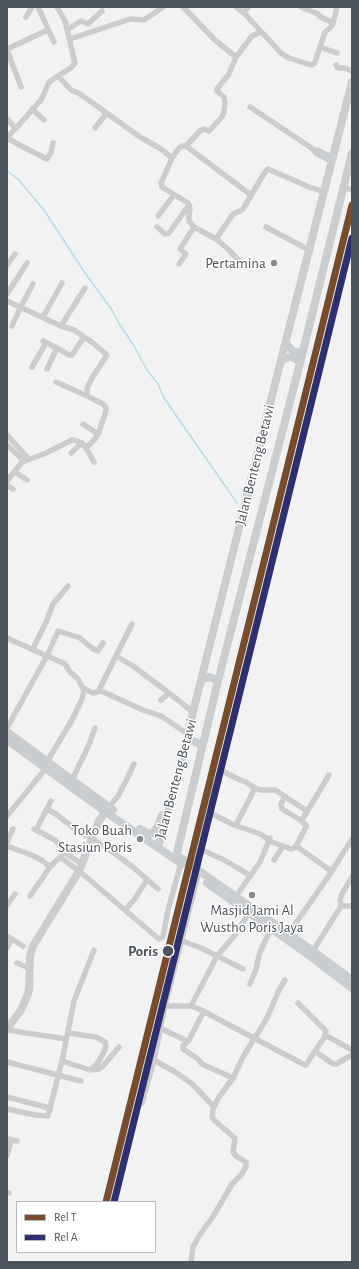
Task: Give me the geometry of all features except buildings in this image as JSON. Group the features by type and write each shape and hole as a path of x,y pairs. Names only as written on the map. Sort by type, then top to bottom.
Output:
{"main road":[{"name":"Jalan Benteng Betawi","path":"158,846 175,787 287,346 309,250 352,82"},
{"name":"Jalan Benteng Betawi","path":"181,861 177,853 180,837 352,153"},
{"path":"287,346 300,356"},
{"path":"283,359 290,356 300,356"},
{"path":"202,679 210,677 218,681"},
{"path":"7,732 72,780 107,809 146,833 153,833 158,826 175,787"},
{"path":"8,741 47,761 107,809 165,852 181,861 234,899 289,933 352,980"},
{"path":"186,743 193,741 200,744 202,747"},
{"path":"7,1029 21,1010 29,989 30,956 34,943 81,867 91,838 107,809"},
{"path":"165,852 173,847 180,837"},
{"path":"234,899 249,913 271,929 289,933"},
{"path":"313,951 352,988"},
{"path":"7,1019 17,1006 23,1003"}],"street":[{"path":"26,16 32,7"},
{"path":"38,7 54,42"},
{"path":"53,143 50,156 46,159 7,138 42,97 47,84 59,77 75,63 68,29 57,7"},
{"path":"70,39 130,19 147,19 163,7"},
{"path":"183,7 216,41 236,57"},
{"path":"236,7 244,13 258,33 287,57 308,64 314,64 325,32 333,24 337,7"},
{"path":"244,13 248,7"},
{"path":"301,7 318,14 333,24"},
{"path":"68,29 81,20 89,24 102,11"},
{"path":"21,87 7,50 48,30"},
{"path":"245,268 228,249 216,239 194,227 189,219 189,205 163,189 161,183 172,158 179,148 186,146 200,131 204,129 210,131 224,112 225,100 217,89 229,74 236,57 258,33"},
{"path":"320,47 337,53"},
{"path":"336,65 337,68 345,68 352,71"},
{"path":"59,77 71,90 140,137 161,149 172,158"},
{"path":"250,107 313,149 317,154 332,159"},
{"path":"32,109 44,120"},
{"path":"95,128 106,114"},
{"path":"7,119 15,128"},
{"path":"186,146 251,195"},
{"path":"216,239 232,215 241,210 268,169 324,192"},
{"path":"343,187 352,190"},
{"path":"158,216 174,195"},
{"path":"157,227 165,234 169,233 189,205"},
{"path":"266,226 309,250"},
{"path":"179,264 186,254 180,249 194,227"},
{"path":"7,265 15,254"},
{"path":"7,294 27,263"},
{"path":"43,317 62,282"},
{"path":"12,326 33,284"},
{"path":"61,326 85,288"},
{"path":"7,301 61,326 70,328 93,343 107,355 88,385 87,396"},
{"path":"32,367 44,342 69,355 72,355 84,337"},
{"path":"47,369 57,348"},
{"path":"56,382 101,402 106,407 98,434 86,448"},
{"path":"83,424 98,434"},
{"path":"7,435 27,460"},
{"path":"7,481 21,464 27,460 46,453 72,440 82,443 94,462"},
{"path":"71,453 82,443"},
{"path":"7,445 27,460"},
{"path":"15,472 27,480"},
{"path":"7,485 13,489"},
{"path":"33,649 53,604 68,586"},
{"path":"83,688 93,693 97,693 132,624"},
{"path":"8,726 59,631 80,638 93,649 98,651 103,643"},
{"path":"7,638 66,665 70,672 78,679 83,688 84,694 72,720 47,761 42,773 7,816"},
{"path":"116,656 133,666 193,712"},
{"path":"99,690 143,710 161,716 188,734"},
{"path":"160,700 169,694"},
{"path":"72,780 88,747 95,728"},
{"path":"107,809 118,796 134,764"},
{"path":"142,1103 154,1060 165,1006 182,941 197,872 200,849 209,812 209,803 220,772 224,772 260,790 275,790 307,811"},
{"path":"302,821 329,775"},
{"path":"236,825 253,792 253,787"},
{"path":"209,812 292,849 296,846 306,825 282,809 281,804 285,796"},
{"path":"51,801 35,830 55,840 65,852 125,910 158,939 162,938 181,861"},
{"path":"47,809 75,829 114,852 158,889"},
{"path":"7,842 13,829"},
{"path":"234,899 260,862 269,839"},
{"path":"289,933 352,839"},
{"path":"7,846 34,856 50,867"},
{"path":"274,860 283,846"},
{"path":"296,846 331,871"},
{"path":"200,849 224,860 251,876"},
{"path":"30,896 50,867 65,852"},
{"path":"60,857 81,867"},
{"path":"313,951 341,906 340,900 342,894 352,876"},
{"path":"125,910 134,900 147,880"},
{"path":"7,905 15,894"},
{"path":"341,906 352,906"},
{"path":"191,1006 217,956 249,913"},
{"path":"250,984 256,969 260,952 271,929"},
{"path":"7,948 10,938 23,946"},
{"path":"182,941 201,948 243,969"},
{"path":"7,1108 48,1116 59,1075 74,1001 94,950"},
{"path":"17,963 29,968"},
{"path":"190,1262 193,1247 199,1236 214,1216 230,1186 241,1175 246,1167 246,1162 236,1156 233,1152 235,1138 212,1117 214,1107 219,1097 233,1078 243,1057 267,1018 285,980"},
{"path":"165,1006 191,1006 204,1011 306,1065 325,1035 326,1030 298,1003"},
{"path":"204,1011 183,1047 184,1050 198,1059 202,1064 233,1078"},
{"path":"160,1028 187,1041"},
{"path":"7,1029 66,1039"},
{"path":"68,1033 96,1037 105,1042 106,1046 103,1054 97,1064 90,1070"},
{"path":"325,1035 352,1050"},
{"path":"62,1061 90,1070 99,1069 119,1047"},
{"path":"315,1051 333,1064 336,1064 352,1055"},
{"path":"154,1060 190,1083 214,1107"},
{"path":"7,1062 81,1081"},
{"path":"7,1097 46,1107 50,1110"},
{"path":"7,1156 12,1140"}],"waterway":[{"path":"7,171 18,179 44,210 85,273 112,310 147,370 158,384 163,396 237,503"}],"rail line":[{"name":"T","path":"106,1201 352,205"},
{"name":"A","path":"114,1201 352,238"}],"place":[{"name":"Pertamina","path":"274,263"},
{"name":"Toko Buah Stasiun Poris","path":"140,839"},
{"name":"Masjid Jami Al Wustho Poris Jaya","path":"252,895"},
{"name":"Poris","path":"168,951"}]}
